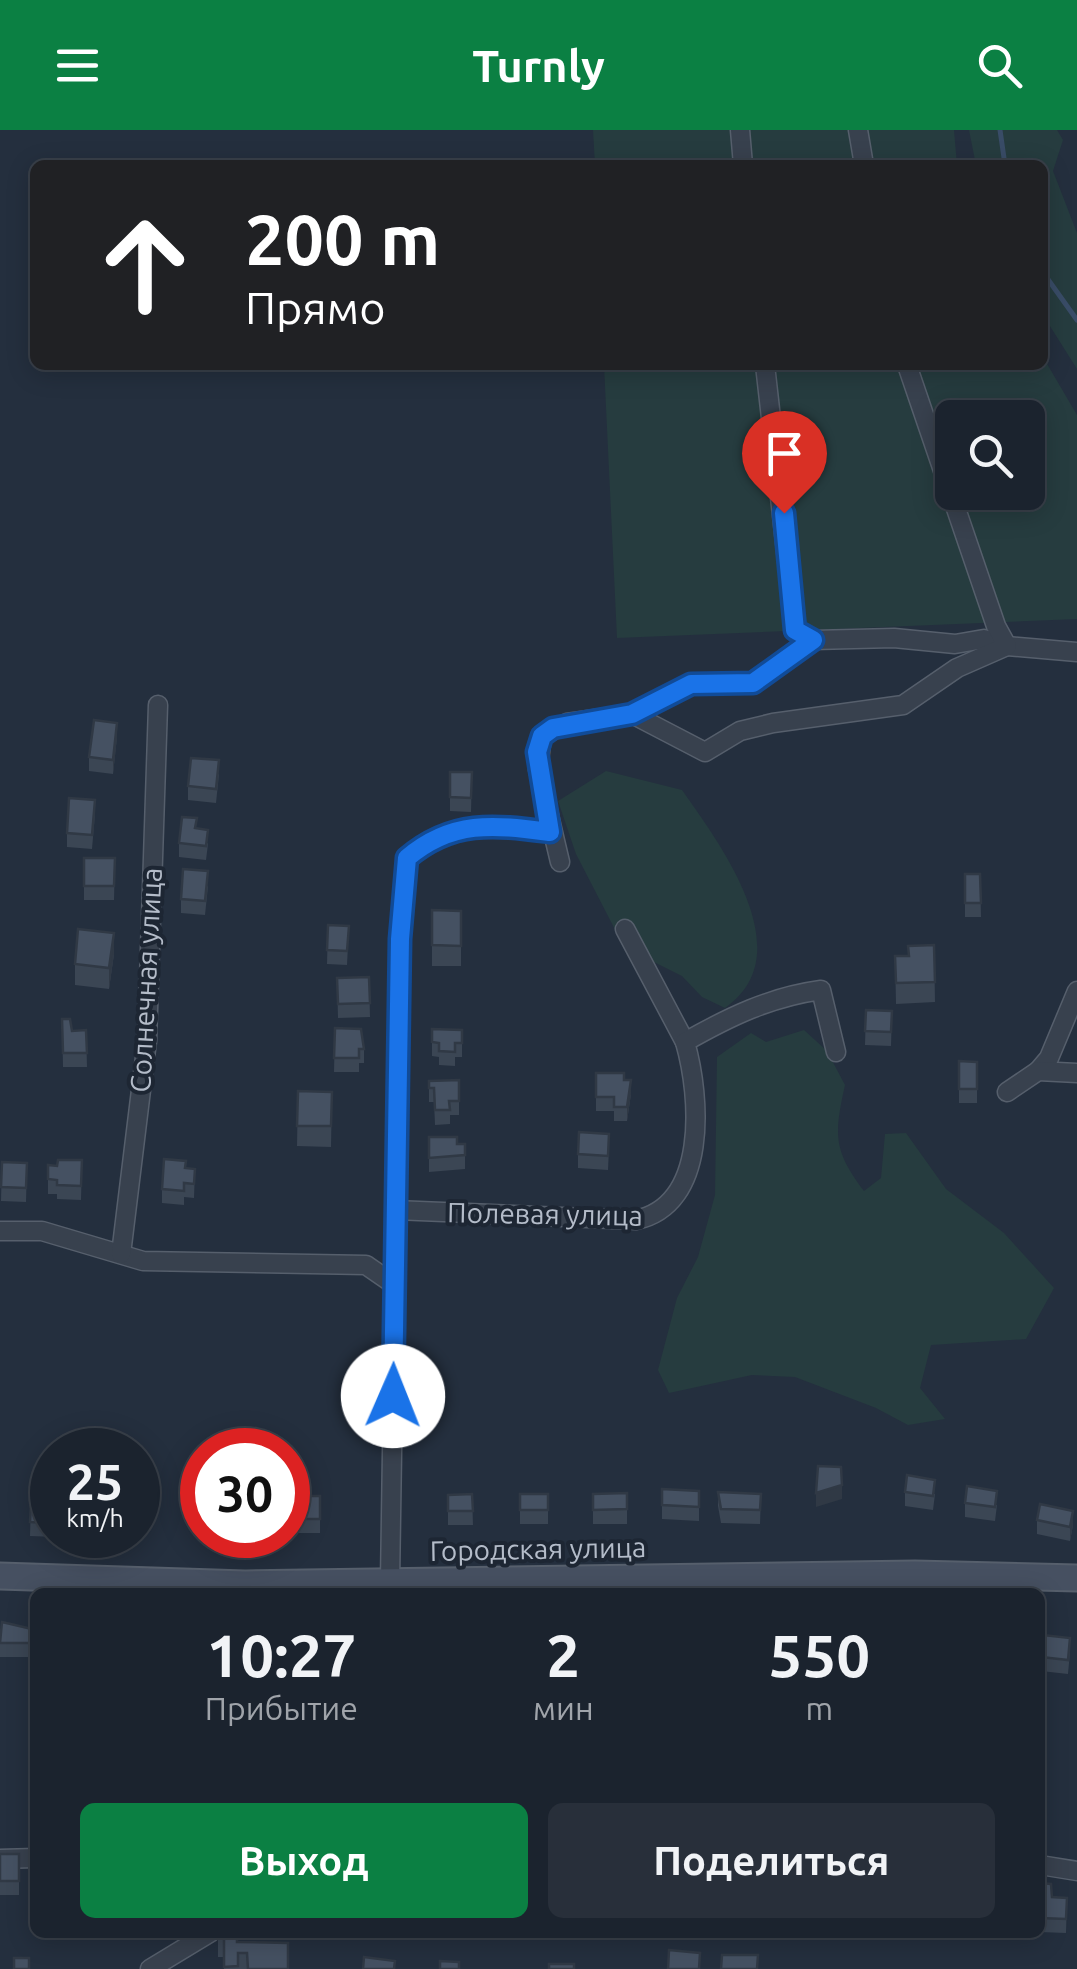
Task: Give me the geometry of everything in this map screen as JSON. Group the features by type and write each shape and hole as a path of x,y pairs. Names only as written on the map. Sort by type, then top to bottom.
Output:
{"main road":[{"name":"Городская улица","path":"0,1576 330,1588 390,1581 915,1574 1077,1578"}],"street":[{"path":"740,130 743,160"},
{"path":"858,130 863,160"},
{"path":"766,370 795,630 813,640 894,638 955,644 984,639 1008,646 1077,652"},
{"path":"909,370 996,626 1008,646"},
{"path":"560,862 538,770 542,736 567,723 632,714 691,684 753,683 813,640"},
{"path":"632,714 704,752 740,731 791,719 903,705 957,668 1008,646"},
{"name":"Солнечная улица","path":"122,1254 147,1041 158,705"},
{"path":"390,1581 400,939 407,858 458,828 477,825 550,832"},
{"name":"Полевая улица","path":"395,1210 636,1220 654,1216 673,1202 692,1152 692,1069 684,1042 625,929"},
{"path":"684,1042 735,1013 788,994 821,990 836,1052"},
{"path":"1007,1092 1038,1071 1049,1058 1077,991"},
{"path":"1038,1071 1077,1073"},
{"path":"0,1230 42,1232 143,1261 366,1265 395,1286"},
{"path":"0,1860 30,1858"},
{"path":"1045,1866 1077,1870"},
{"path":"150,1969 170,1966 204,1938"}],"green space":[{"path":"593,130 954,130 957,160 595,160"},
{"path":"969,130 1057,130 1063,140 1053,171 1077,233 1077,369 1048,323 1048,160 975,160"},
{"path":"1048,366 1077,415 1077,619 617,638 604,370 1048,370"},
{"path":"606,771 682,790 733,868 756,930 757,959 747,985 725,1008 702,997 682,976 624,947 576,854 558,801"},
{"path":"804,1030 827,1051 845,1085 838,1130 841,1153 864,1191 881,1178 885,1134 906,1133 946,1189 1004,1233 1054,1288 1026,1339 931,1345 920,1388 945,1419 908,1425 876,1408 795,1377 752,1375 669,1393 658,1370 677,1298 698,1257 715,1195 717,1057 751,1033 766,1042"}],"building":[{"path":"94,720 117,723 113,760 89,757"},
{"path":"191,758 219,760 216,789 188,786"},
{"path":"450,772 472,772 471,798 450,797"},
{"path":"69,798 95,800 92,835 67,833"},
{"path":"182,817 197,818 195,828 208,830 206,846 179,843"},
{"path":"84,858 115,858 114,886 84,886"},
{"path":"183,869 208,871 205,901 181,899"},
{"path":"965,874 980,874 981,903 965,903"},
{"path":"432,910 461,911 461,946 432,945"},
{"path":"328,925 349,926 347,951 327,950"},
{"path":"78,929 114,933 109,968 75,964"},
{"path":"934,945 935,982 896,983 895,956 909,956 908,946"},
{"path":"369,977 370,1003 338,1004 337,978"},
{"path":"866,1010 892,1011 891,1032 865,1031"},
{"path":"62,1019 70,1019 72,1031 86,1030 87,1053 63,1053"},
{"path":"335,1028 361,1029 364,1049 359,1049 359,1058 334,1058"},
{"path":"432,1029 462,1030 462,1043 455,1043 455,1052 439,1051 439,1043 432,1042"},
{"path":"959,1061 977,1062 977,1089 959,1089"},
{"path":"596,1073 624,1073 624,1080 631,1080 627,1107 614,1107 614,1097 596,1097"},
{"path":"459,1080 459,1101 449,1101 450,1110 435,1110 434,1088 429,1088 429,1081"},
{"path":"298,1091 332,1092 331,1126 297,1126"},
{"path":"579,1132 609,1134 608,1156 578,1154"},
{"path":"429,1137 457,1137 457,1144 465,1144 465,1155 429,1158"},
{"path":"164,1159 186,1161 185,1168 195,1169 194,1184 184,1183 184,1191 162,1189"},
{"path":"58,1160 82,1160 81,1186 57,1185 57,1180 48,1179 48,1165 57,1166"},
{"path":"2,1162 27,1163 26,1188 1,1187"},
{"path":"818,1466 841,1467 842,1485 816,1493"},
{"path":"907,1475 935,1480 933,1496 905,1492"},
{"path":"967,1486 997,1491 995,1507 965,1503"},
{"path":"662,1489 699,1491 699,1507 662,1505"},
{"path":"718,1492 761,1494 760,1510 721,1509"},
{"path":"627,1493 627,1509 593,1510 593,1494"},
{"path":"472,1494 473,1511 448,1511 448,1495"},
{"path":"520,1494 548,1494 548,1510 520,1510"},
{"path":"310,1496 320,1496 320,1519 310,1519"},
{"path":"1040,1504 1073,1511 1070,1527 1037,1520"},
{"path":"2,1622 30,1629 30,1643 0,1643"},
{"path":"1045,1635 1070,1638 1068,1660 1045,1657"},
{"path":"0,1854 19,1854 19,1881 0,1881"},
{"path":"1045,1883 1051,1884 1052,1897 1067,1898 1066,1919 1045,1918"},
{"path":"224,1938 288,1943 288,1969 248,1969 247,1953 238,1953 238,1966 224,1967"},
{"path":"669,1950 700,1953 699,1969 668,1969"},
{"path":"722,1955 758,1955 757,1969 721,1969"},
{"path":"364,1957 395,1961 394,1969 363,1969"},
{"path":"14,1958 29,1958 29,1969 14,1969"},
{"path":"440,1961 459,1962 459,1969 440,1969"},
{"path":"549,1964 574,1964 574,1969 549,1969"}],"waterway":[{"path":"1000,130 1004,160"},
{"path":"1048,279 1077,320"}],"route":[{"path":"393,1396 400,939 407,858 433,839 458,828 500,825 550,832 537,752 542,736 553,728 610,714 632,714 691,684 753,683 800,645 813,640 795,630 784,513"}]}
